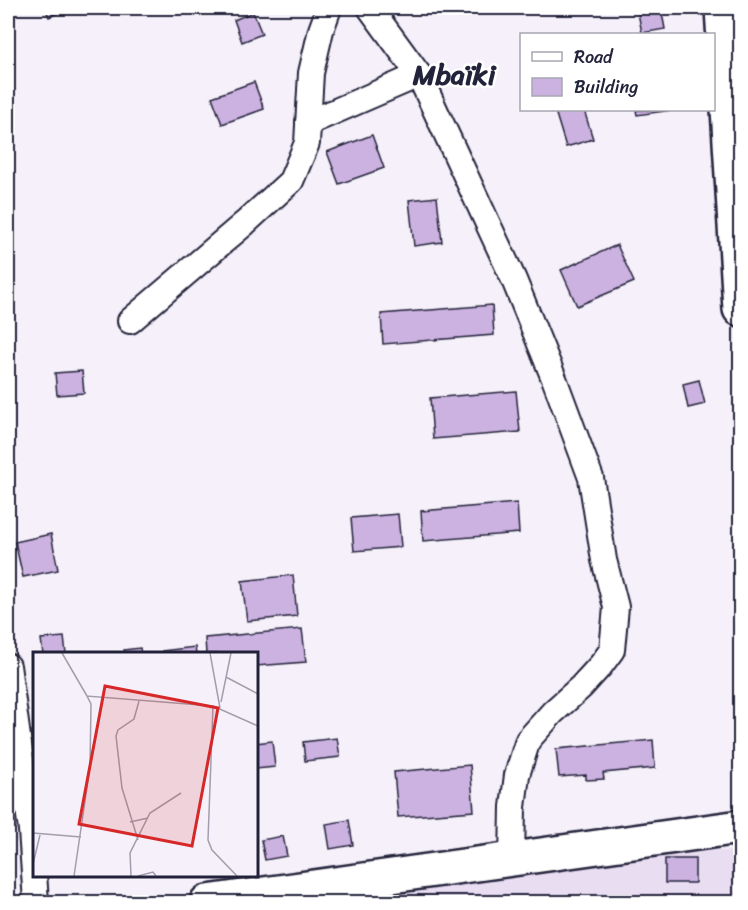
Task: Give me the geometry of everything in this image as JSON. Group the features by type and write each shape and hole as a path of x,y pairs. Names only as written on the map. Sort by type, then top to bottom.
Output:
{"main road":[{"path":"722,8 741,309"},
{"path":"207,903 741,827"}],"street":[{"path":"130,321 291,181 307,143 311,73 321,30 329,8"},
{"path":"370,8 419,75 514,280 579,442 591,478 604,560 616,607 612,650 594,672 552,712 528,740 517,775 513,807 512,860"},
{"path":"308,123 419,75"},
{"path":"8,666 33,859"},
{"path":"34,877 36,903"}],"shaded area":[{"path":"627,844 740,852 740,902 383,902 382,893"}],"building":[{"path":"45,8 63,8 65,10 49,17"},
{"path":"637,8 661,8 665,29 642,33"},
{"path":"253,12 262,34 242,42 234,20"},
{"path":"254,82 264,109 222,124 212,97"},
{"path":"555,111 584,111 593,139 566,147"},
{"path":"636,111 665,111 637,115"},
{"path":"372,135 384,168 339,184 327,152"},
{"path":"437,197 442,242 414,246 409,200"},
{"path":"617,245 634,282 577,306 561,270"},
{"path":"492,305 494,335 383,344 381,314"},
{"path":"82,371 84,393 57,395 55,373"},
{"path":"699,380 705,404 688,408 683,384"},
{"path":"516,391 520,432 433,439 430,398"},
{"path":"517,503 519,533 423,541 421,511"},
{"path":"398,514 401,547 354,551 351,518"},
{"path":"51,534 58,570 23,577 15,542"},
{"path":"293,575 297,616 247,621 242,581"},
{"path":"302,629 306,662 258,666 258,652 206,652 205,638"},
{"path":"64,637 66,652 43,652 41,639"},
{"path":"195,647 196,652 162,652"},
{"path":"140,648 141,652 124,652 124,650"},
{"path":"337,738 340,757 305,761 303,742"},
{"path":"653,740 655,768 603,773 604,779 586,780 586,775 559,777 556,749"},
{"path":"272,741 275,767 258,769 258,743"},
{"path":"470,765 474,811 398,817 394,772"},
{"path":"349,820 353,845 330,849 326,824"},
{"path":"283,836 287,856 265,860 261,840"},
{"path":"665,859 695,859 695,883 665,883"},
{"path":"734,898 735,902 695,902"}],"district":[{"name":"Mbaïki","path":"454,74"}]}
